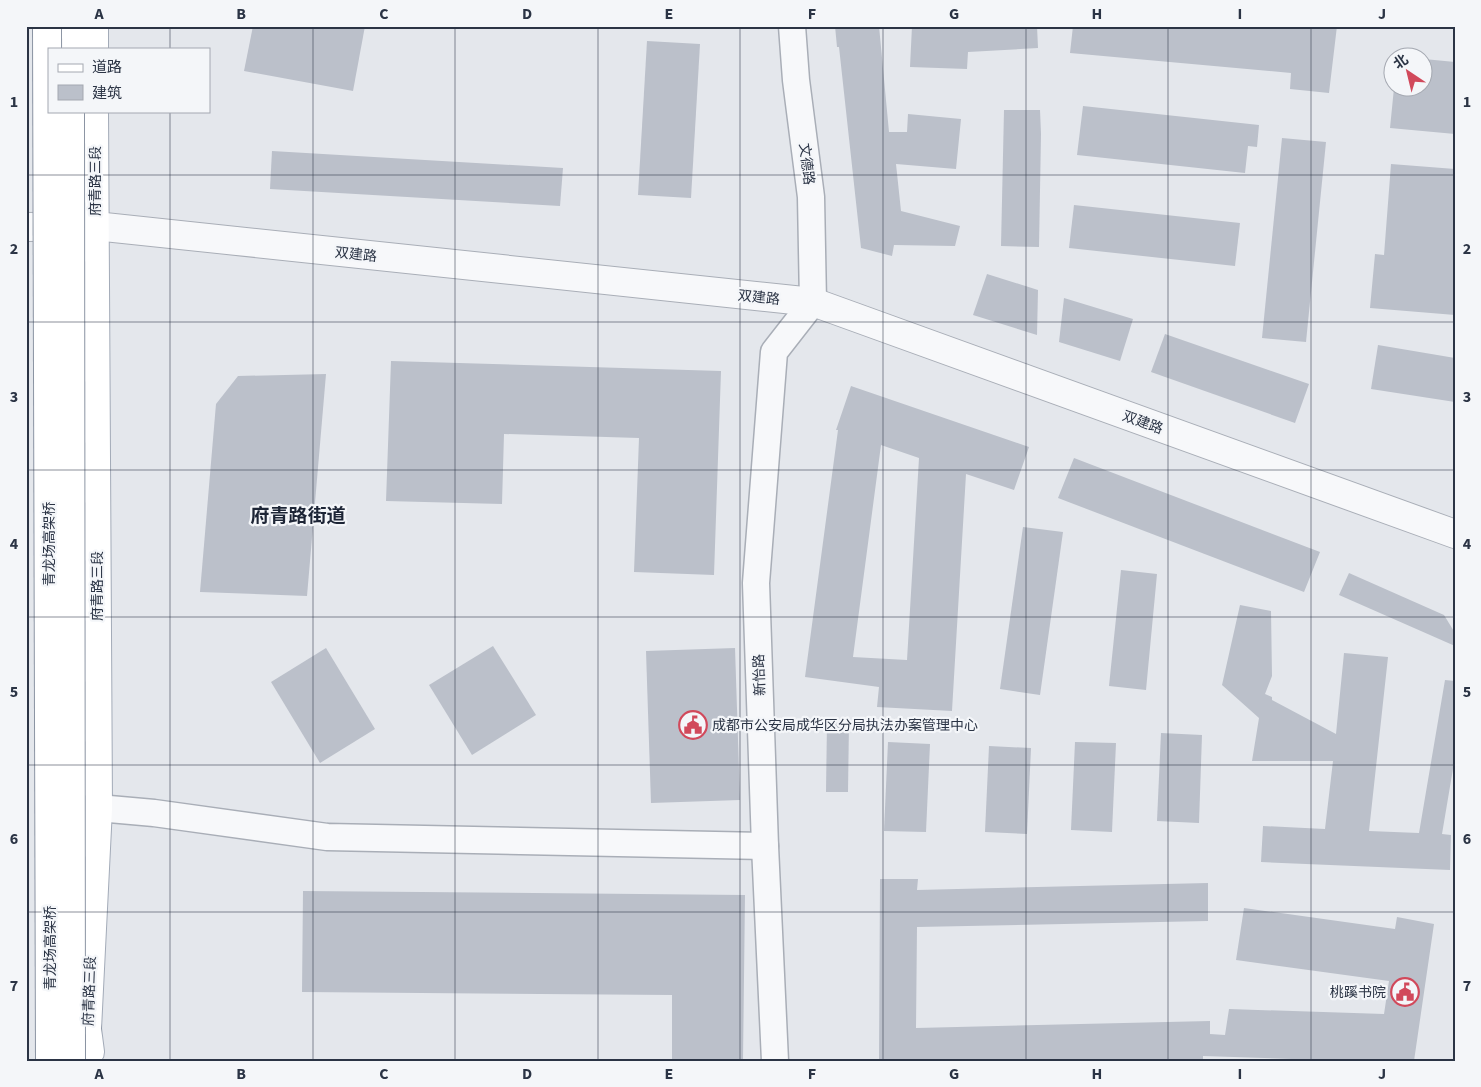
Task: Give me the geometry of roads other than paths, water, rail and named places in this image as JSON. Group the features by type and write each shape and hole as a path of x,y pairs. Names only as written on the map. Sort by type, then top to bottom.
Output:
{"main road":[{"name":"青龙场高架桥","path":"47,26 50,1061"},
{"path":"70,26 70,48"},
{"path":"94,26 94,48"},
{"name":"青龙场高架桥","path":"70,112 71,1061"},
{"name":"府青路三段","path":"90,1061 87,1029 98,808 94,112"},
{"path":"84,1061 87,1029"}],"street":[{"name":"文德路","path":"792,26 796,80 811,197 813,302"},
{"name":"双建路","path":"26,227 95,226 813,302 1455,534"},
{"name":"新怡路","path":"775,1061 756,583 774,352 813,302"},
{"path":"98,808 154,813 327,838 765,846"}],"place":[{"name":"成都市公安局成华区分局执法办案管理中心","path":"693,725"},
{"name":"桃蹊书院","path":"1405,992"}],"district":[{"name":"府青路街道","path":"298,515"}]}
